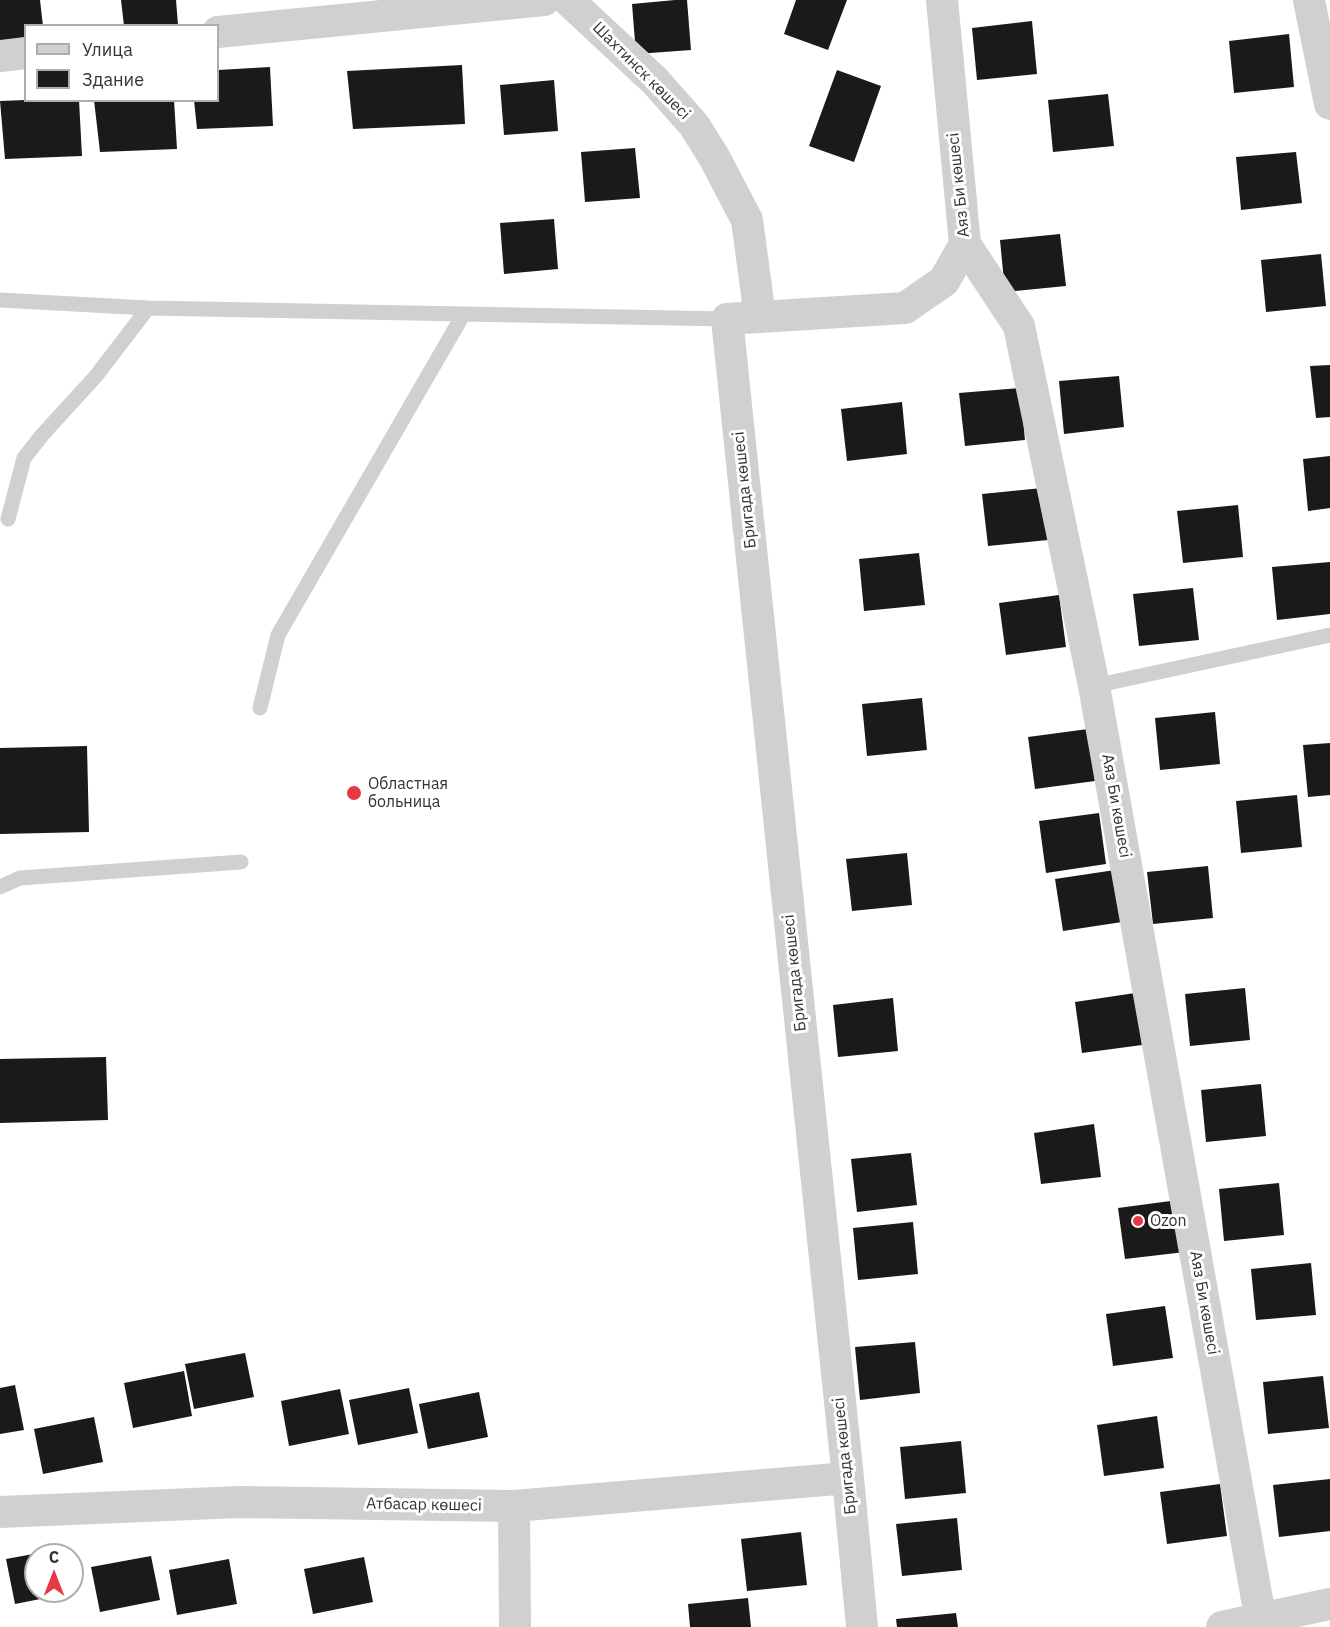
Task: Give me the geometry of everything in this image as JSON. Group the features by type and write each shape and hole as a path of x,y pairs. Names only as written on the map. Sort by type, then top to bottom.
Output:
{"street":[{"path":"219,32 349,9 544,0"},
{"name":"Шахтинск көшесі","path":"568,0 655,81 694,125 714,157 747,220 760,317"},
{"name":"Аяз Би көшесі","path":"942,0 965,244 1019,326 1094,686 1261,1623"},
{"path":"1308,0 1330,104"},
{"path":"0,56 24,53"},
{"path":"727,319 904,308 944,281 965,244"},
{"name":"Бригада көшесі","path":"727,319 862,1627"},
{"name":"Атбасар көшесі","path":"0,1512 240,1502 514,1506 848,1478"},
{"path":"514,1506 515,1627"},
{"path":"1222,1627 1261,1623 1330,1604"}],"lane":[{"path":"0,300 148,308 727,319"},
{"path":"8,519 24,458 96,376 148,308"},
{"path":"260,708 278,635 463,315"},
{"path":"1094,686 1330,635"},
{"path":"0,887 20,878 241,862"}],"building":[{"path":"0,0 40,0 43,24 24,24 24,39 0,41"},
{"path":"121,0 176,0 178,24 124,24"},
{"path":"687,0 691,50 636,54 632,4"},
{"path":"796,0 847,0 828,50 784,34"},
{"path":"1032,21 1037,74 977,80 972,28"},
{"path":"1289,34 1294,87 1234,93 1229,41"},
{"path":"462,65 465,124 353,129 347,71"},
{"path":"270,67 273,126 197,129 194,102 219,102 219,70"},
{"path":"837,70 881,86 854,162 809,146"},
{"path":"554,80 558,131 504,135 500,85"},
{"path":"1108,94 1114,146 1053,152 1048,100"},
{"path":"0,101 79,102 82,156 5,159"},
{"path":"94,102 174,102 177,149 100,152"},
{"path":"635,148 640,198 585,202 581,152"},
{"path":"1296,152 1302,203 1241,210 1236,157"},
{"path":"554,219 558,269 504,274 500,223"},
{"path":"1060,234 1066,286 1005,292 1000,240"},
{"path":"1321,254 1326,306 1266,312 1261,260"},
{"path":"1330,365 1330,417 1316,418 1310,366"},
{"path":"1119,376 1124,427 1064,434 1059,381"},
{"path":"1020,388 1025,440 965,446 959,393"},
{"path":"902,402 907,454 847,461 841,409"},
{"path":"1330,456 1330,508 1308,511 1303,459"},
{"path":"1042,488 1048,540 988,546 982,494"},
{"path":"1238,505 1243,557 1183,563 1177,511"},
{"path":"919,553 925,605 864,611 859,559"},
{"path":"1330,562 1330,614 1277,620 1272,567"},
{"path":"1193,588 1199,640 1139,646 1133,594"},
{"path":"1059,595 1066,647 1006,655 999,603"},
{"path":"922,698 927,750 867,756 862,704"},
{"path":"1215,712 1220,764 1160,770 1155,718"},
{"path":"1088,729 1095,781 1035,789 1028,737"},
{"path":"1330,743 1330,795 1308,797 1303,745"},
{"path":"87,746 89,832 0,834 0,748"},
{"path":"1297,795 1302,847 1241,853 1236,801"},
{"path":"1099,813 1106,864 1046,873 1039,821"},
{"path":"907,853 912,905 852,911 846,859"},
{"path":"1208,866 1213,918 1153,924 1147,872"},
{"path":"1115,870 1122,922 1063,931 1055,879"},
{"path":"1245,988 1250,1040 1190,1046 1185,994"},
{"path":"1135,993 1142,1045 1082,1053 1075,1002"},
{"path":"893,998 898,1051 838,1057 833,1005"},
{"path":"106,1057 108,1120 0,1123 0,1059"},
{"path":"1261,1084 1266,1136 1206,1142 1201,1090"},
{"path":"1094,1124 1101,1177 1041,1184 1034,1133"},
{"path":"911,1153 917,1205 857,1212 851,1159"},
{"path":"1279,1183 1284,1235 1224,1241 1219,1189"},
{"path":"1178,1200 1185,1252 1125,1259 1118,1208"},
{"path":"913,1222 918,1274 858,1280 853,1228"},
{"path":"1311,1263 1316,1315 1256,1320 1251,1269"},
{"path":"1165,1306 1173,1358 1113,1366 1106,1314"},
{"path":"915,1342 920,1393 860,1400 855,1347"},
{"path":"245,1353 254,1397 194,1409 185,1364"},
{"path":"184,1371 192,1416 133,1428 124,1383"},
{"path":"1323,1376 1329,1428 1268,1434 1263,1382"},
{"path":"15,1385 24,1430 0,1434 0,1388"},
{"path":"409,1388 418,1433 358,1445 349,1400"},
{"path":"340,1389 349,1434 289,1446 281,1401"},
{"path":"479,1392 488,1437 428,1449 419,1404"},
{"path":"1157,1416 1164,1468 1104,1476 1097,1425"},
{"path":"94,1417 103,1462 43,1474 34,1429"},
{"path":"961,1441 966,1493 905,1499 900,1447"},
{"path":"1330,1479 1330,1531 1279,1537 1273,1485"},
{"path":"1220,1484 1227,1536 1167,1544 1160,1492"},
{"path":"957,1518 962,1570 902,1576 896,1524"},
{"path":"801,1532 807,1585 747,1591 741,1539"},
{"path":"24,1556 24,1602 15,1604 6,1559"},
{"path":"151,1556 160,1600 100,1612 91,1567"},
{"path":"364,1557 373,1602 313,1614 304,1569"},
{"path":"229,1559 237,1604 177,1615 169,1570"},
{"path":"748,1598 751,1627 690,1627 688,1604"},
{"path":"956,1613 958,1627 897,1627 896,1619"}],"place":[{"name":"Областная больница","path":"354,793"},
{"name":"Ozon","path":"1138,1221"}]}
